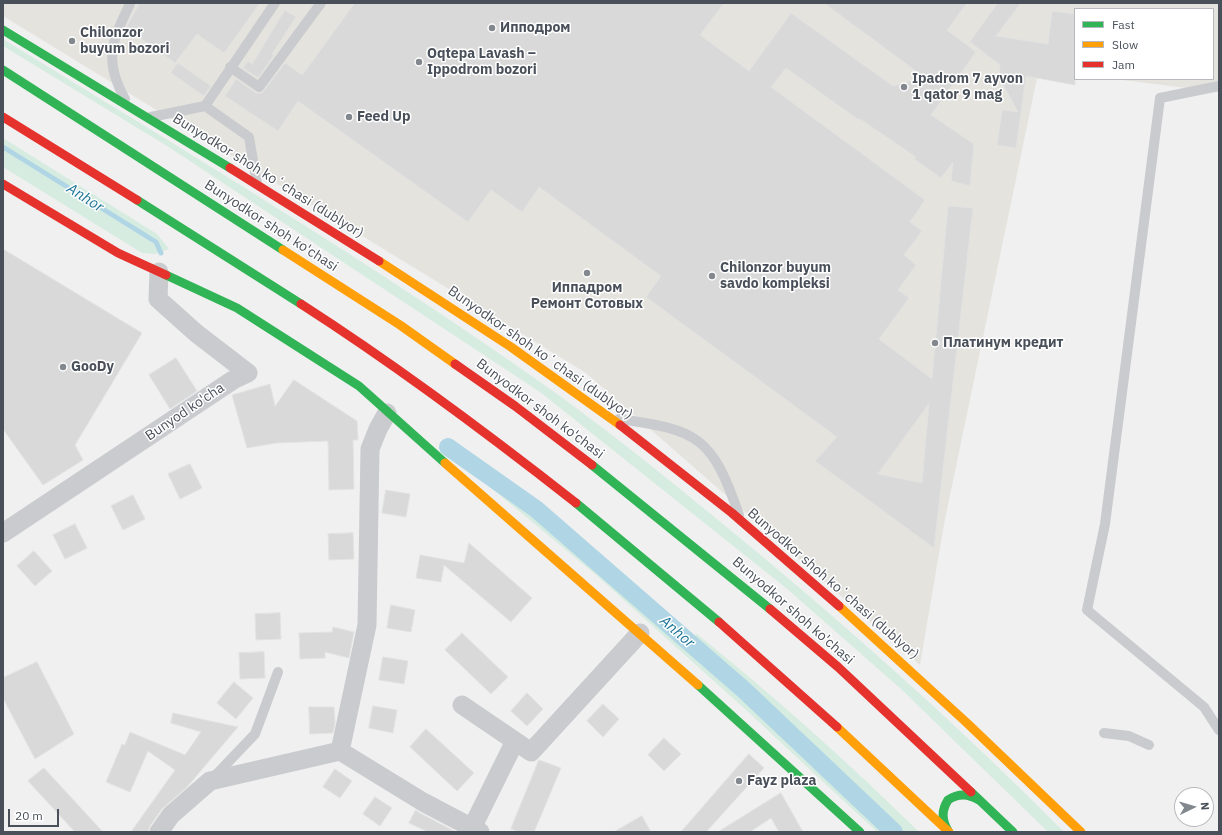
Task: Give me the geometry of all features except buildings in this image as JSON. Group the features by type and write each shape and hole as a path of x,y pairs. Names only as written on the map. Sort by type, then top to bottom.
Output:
{"main road":[{"name":"Bunyodkor shoh koʻchasi (dublyor)","path":"3,30 257,184 416,284 554,376 610,417 789,560 918,677 1081,832"},
{"name":"Bunyodkor shoh ko'chasi","path":"3,70 400,325 515,406 627,492 784,619 838,667 1013,832"},
{"path":"3,117 236,262 374,352 488,436 604,527 745,643 808,698 948,831"},
{"path":"3,184 118,253 237,308 359,386 387,413 640,633 860,832"},
{"path":"948,831 943,825 942,817 945,803 951,797 966,793 979,800"}],"street":[{"name":"Bunyod ko'cha","path":"3,533 233,380 248,373 196,333 158,299 159,272"},
{"path":"340,751 367,625 370,449 378,429 387,413"},
{"path":"462,705 531,752 640,633"},
{"path":"159,832 171,815 210,781 340,751 423,802 476,830 515,741"}],"lane":[{"path":"147,118 205,106 230,67 275,3"},
{"path":"230,67 259,87 320,3"},
{"path":"130,4 112,46 112,69 120,90 130,107"},
{"path":"1219,86 1160,98 1105,524 1088,610 1204,707 1219,730"},
{"path":"205,106 249,137 257,184"},
{"path":"610,417 672,427 694,437 702,444 721,470 742,522"},
{"path":"210,781 255,734 278,672"},
{"path":"1104,733 1129,736 1149,744"}],"shaded area":[{"name":"Chilonzor buyum savdo kompleksi","path":"3,3 1219,3 1219,92 1122,80 1214,80 1214,8 1074,8 1074,66 1041,59 944,524 920,665 586,373 3,16"}],"green space":[{"path":"3,39 344,250 477,338 586,415 712,515 848,630 979,749 1064,832 1048,832 901,689 786,588 540,392 167,146 3,46"},
{"path":"3,138 157,234 169,249 155,254 142,253 3,167"},
{"path":"465,462 528,508 684,640 697,634 810,730 919,832 877,832 746,710 596,575 466,467"}],"waterway":[{"name":"Anhor","path":"3,147 156,242 161,253"},
{"name":"Anhor","path":"448,447 536,509 744,690 894,832"}],"traffic: fast":[{"path":"3,30 230,168"},
{"path":"3,70 283,250"},
{"path":"137,200 301,304"},
{"path":"166,275 237,308 359,386 445,463"},
{"path":"592,465 770,609"},
{"path":"576,503 719,622"},
{"path":"698,685 860,832"},
{"path":"971,792 1013,832"},
{"path":"948,831 944,823 943,816 944,808 948,800 960,795 971,796 979,800"}],"traffic: slow":[{"path":"283,250 400,325 455,364"},
{"path":"379,261 511,347 620,425"},
{"path":"445,463 698,685"},
{"path":"839,606 967,723 1081,832"},
{"path":"837,727 949,832"}],"traffic: jam":[{"path":"3,117 137,200"},
{"path":"230,168 379,261"},
{"path":"3,184 118,253 166,275"},
{"path":"301,304 372,351 441,400 576,503"},
{"path":"455,364 515,406 592,465"},
{"path":"620,425 732,513 839,606"},
{"path":"770,609 838,667 971,792"},
{"path":"719,622 837,727"}],"place":[{"name":"Ипподром","path":"492,28"},
{"name":"Chilonzor buyum bozori","path":"72,41"},
{"name":"Oqtepa Lavash – Ippodrom bozori","path":"419,62"},
{"name":"Ipadrom 7 ayvon 1 qator 9 mag","path":"904,87"},
{"name":"Feed Up","path":"349,117"},
{"name":"Иппадром Ремонт Сотовых","path":"587,273"},
{"name":"Chilonzor buyum savdo kompleksi","path":"712,276"},
{"name":"Платинум кредит","path":"935,343"},
{"name":"GooDy","path":"63,367"},
{"name":"Fayz plaza","path":"739,781"}]}
